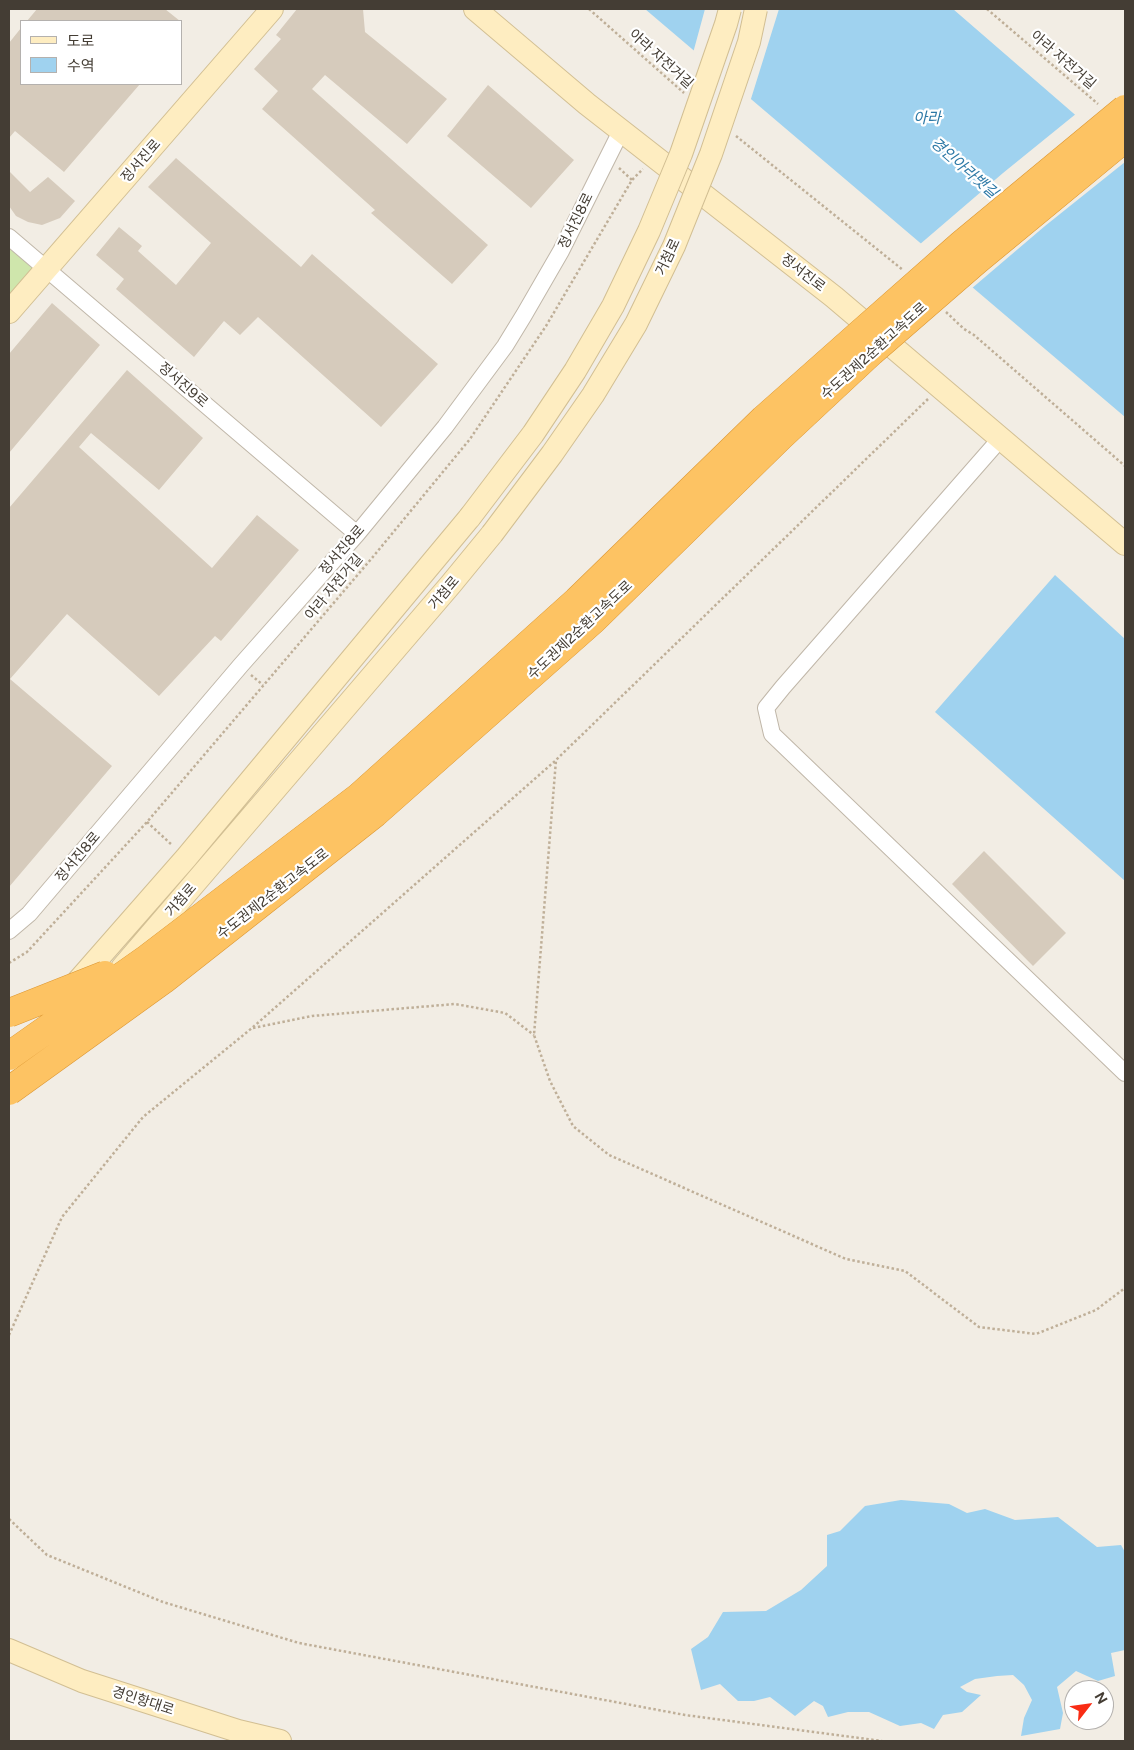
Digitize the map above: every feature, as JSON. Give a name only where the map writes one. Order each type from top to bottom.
[{"type":"highway","name":"수도권제2순환고속도로","points":[[9,1056],[148,958],[359,797],[577,601],[764,420],[1114,109]]},
{"type":"highway","name":"수도권제2순환고속도로","points":[[9,1091],[163,980],[375,813],[593,620],[780,436],[871,352],[977,260],[1125,138]]},
{"type":"highway","points":[[9,1014],[148,958]]},
{"type":"street","name":"정서진로","points":[[9,312],[272,9]]},
{"type":"street","name":"정서진로","points":[[475,9],[621,131],[834,297],[1125,544]]},
{"type":"street","name":"거첨로","points":[[9,1061],[186,858],[470,517],[533,434],[575,371],[612,306],[650,231],[682,154],[730,9]]},
{"type":"street","name":"거첨로","points":[[9,1100],[324,734],[492,534],[594,395],[636,324],[674,246],[711,154],[748,42],[756,9]]},
{"type":"street","name":"정서진8로","points":[[9,931],[29,914],[241,665],[357,534],[445,427],[504,346],[561,251],[621,131]]},
{"type":"street","name":"정서진9로","points":[[9,237],[357,534]]},
{"type":"street","points":[[1001,438],[782,687],[766,708],[772,734],[1125,1073]]},
{"type":"street","name":"경인항대로","points":[[9,1650],[82,1681],[238,1731],[280,1741]]},
{"type":"path","name":"아라 자전거길","points":[[589,9],[690,98]]},
{"type":"path","name":"아라 자전거길","points":[[988,9],[1114,109]]},
{"type":"path","name":"아라 자전거길","points":[[9,963],[27,952],[147,822],[372,558],[470,438],[546,326],[632,180],[647,165]]},
{"type":"path","points":[[9,1334],[62,1217],[143,1117],[252,1028],[556,760],[940,387]]},
{"type":"path","points":[[556,760],[534,1035],[550,1081],[573,1126],[609,1155],[846,1259],[906,1271],[979,1327],[1036,1334],[1096,1310],[1125,1288]]},
{"type":"path","points":[[147,822],[186,858]]},
{"type":"path","points":[[252,1028],[312,1016],[455,1004],[505,1013],[534,1035]]},
{"type":"path","points":[[9,1519],[47,1555],[163,1602],[299,1643],[685,1715],[882,1741]]},
{"type":"green space","points":[[9,248],[37,271],[9,302]]},
{"type":"water","name":"아라","points":[[645,9],[953,9],[1125,158],[1125,417]]},
{"type":"water","points":[[1055,575],[1125,639],[1125,881],[935,712]]},
{"type":"water","points":[[901,1500],[949,1504],[967,1513],[985,1509],[1015,1520],[1058,1517],[1097,1547],[1121,1545],[1125,1552],[1125,1650],[1111,1653],[1115,1676],[1096,1680],[1076,1671],[1057,1687],[1063,1713],[1060,1729],[1021,1736],[1024,1718],[1032,1700],[1024,1685],[1013,1675],[975,1679],[960,1687],[967,1692],[981,1695],[962,1712],[943,1715],[934,1729],[921,1723],[900,1726],[869,1712],[848,1712],[828,1717],[823,1706],[814,1701],[795,1716],[770,1697],[754,1701],[738,1701],[720,1684],[701,1690],[691,1649],[708,1637],[723,1612],[766,1611],[801,1590],[827,1566],[827,1535],[840,1531],[865,1506]]},
{"type":"pier","points":[[705,9],[779,9],[750,102],[693,53]]},
{"type":"pier","points":[[1077,113],[1125,155],[1125,162],[1045,226],[971,289],[919,245],[1003,173]]},
{"type":"building","points":[[37,9],[165,9],[179,20],[28,20]]},
{"type":"building","points":[[297,9],[363,9],[365,32],[447,99],[407,144],[325,75],[312,89],[488,245],[452,284],[371,213],[375,210],[262,109],[278,91],[254,69],[281,39],[276,35]]},
{"type":"building","points":[[20,29],[20,85],[139,85],[64,172],[15,131],[9,138],[9,43]]},
{"type":"building","points":[[488,85],[574,160],[531,208],[447,136]]},
{"type":"building","points":[[176,158],[301,267],[312,254],[438,364],[381,427],[258,317],[240,335],[224,321],[194,357],[116,289],[124,279],[96,255],[119,227],[142,246],[138,251],[176,285],[211,243],[148,187]]},
{"type":"building","points":[[9,171],[30,192],[48,177],[75,201],[60,218],[42,225],[28,222],[16,216],[9,206]]},
{"type":"building","points":[[52,303],[100,345],[9,453],[9,354]]},
{"type":"building","points":[[127,370],[203,438],[159,490],[91,433],[79,447],[212,568],[257,515],[299,550],[221,641],[215,636],[159,696],[67,614],[10,679],[112,766],[9,887],[9,508]]},
{"type":"building","points":[[984,851],[1066,933],[1033,966],[952,884]]},
{"type":"water label","name":"경인아라뱃길","points":[[964,168]]}]
